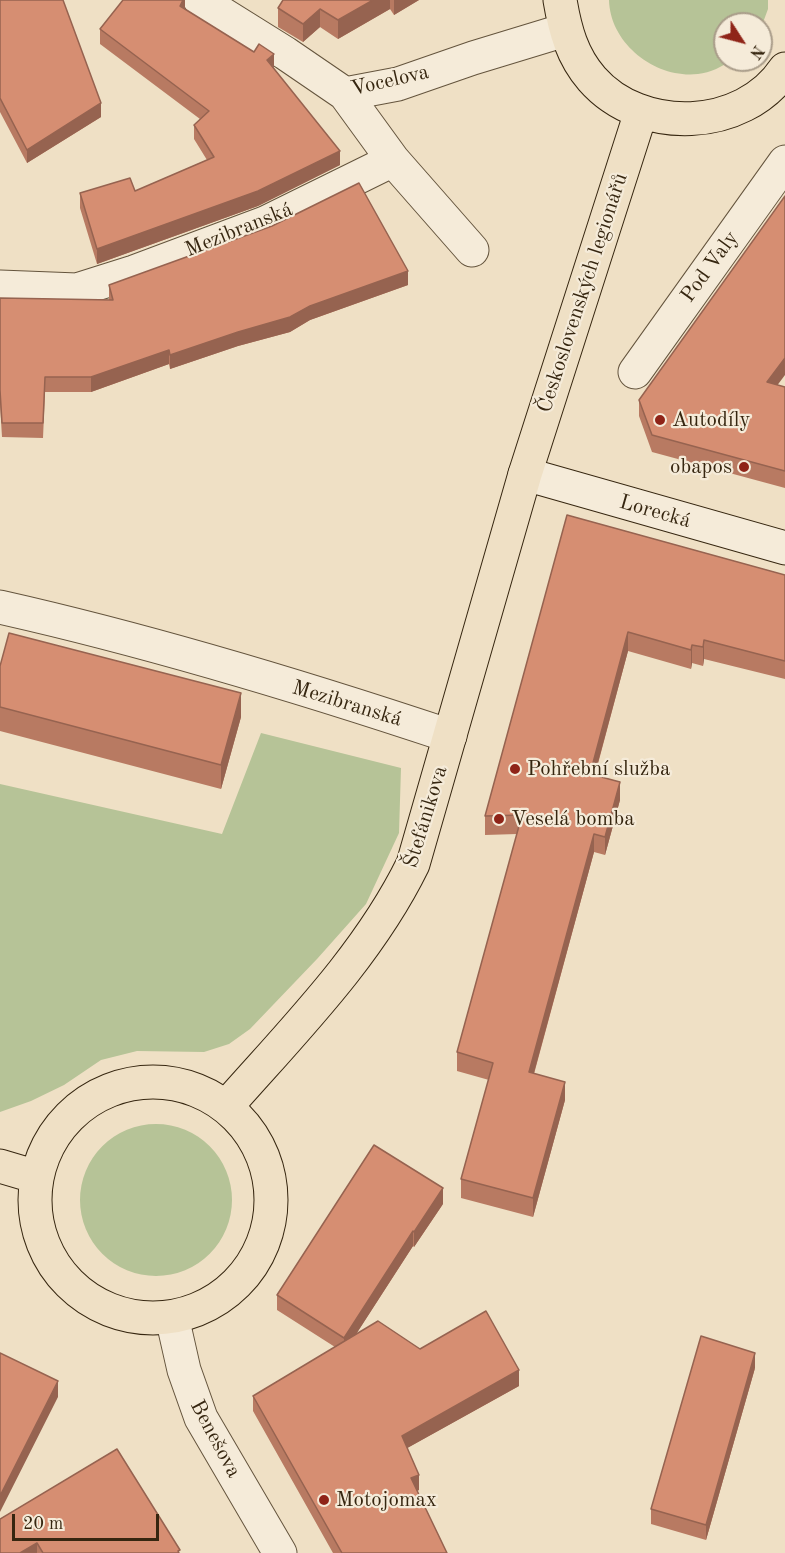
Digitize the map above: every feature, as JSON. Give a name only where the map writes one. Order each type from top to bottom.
[{"type":"main road","points":[[563,15],[576,57],[593,80],[615,99],[641,112],[678,120],[715,116],[750,102],[779,78],[785,69]]},
{"type":"main road","name":"Československých legionářů","points":[[525,474],[641,112]]},
{"type":"main road","name":"Štefánikova","points":[[226,1107],[358,953],[398,895],[413,864],[525,474]]},
{"type":"main road","points":[[146,1082],[177,1084],[206,1093],[226,1107],[253,1136],[267,1166],[272,1218],[254,1263],[232,1288],[204,1307],[172,1317],[140,1318],[108,1310],[80,1293],[57,1270],[42,1241],[34,1209],[37,1177],[43,1153],[64,1121],[88,1101],[115,1087],[146,1082]]},
{"type":"main road","points":[[0,1166],[37,1177]]},
{"type":"street","name":"Vocelova","points":[[200,0],[345,94],[398,84],[473,58],[563,15]]},
{"type":"street","points":[[345,94],[393,160],[472,250]]},
{"type":"street","name":"Mezibranská","points":[[0,287],[77,290],[265,223],[393,160]]},
{"type":"street","name":"Pod Valy","points":[[635,372],[785,162]]},
{"type":"street","name":"Lorecká","points":[[525,474],[785,548]]},
{"type":"street","name":"Mezibranská","points":[[0,607],[92,627],[339,700],[450,736]]},
{"type":"street","name":"Benešova","points":[[172,1317],[184,1370],[201,1418],[280,1553]]},
{"type":"green space","points":[[609,0],[768,0],[767,12],[713,12],[713,70],[698,74],[667,71],[638,55],[617,31],[611,16]]},
{"type":"green space","points":[[261,733],[401,768],[399,833],[366,904],[250,1029],[229,1044],[204,1052],[137,1051],[101,1060],[64,1085],[31,1101],[0,1112],[0,784],[222,834]]},
{"type":"green space","points":[[156,1124],[185,1129],[210,1146],[227,1171],[232,1200],[227,1229],[210,1254],[185,1271],[156,1276],[127,1271],[102,1254],[85,1229],[80,1200],[85,1171],[102,1146],[127,1129]]},
{"type":"building","points":[[0,0],[63,0],[101,103],[27,150],[0,98]]},
{"type":"building","points":[[123,0],[183,0],[180,6],[254,52],[259,44],[274,54],[267,60],[340,151],[258,191],[97,249],[80,193],[130,178],[135,191],[214,157],[194,125],[209,111],[100,29]]},
{"type":"building","points":[[283,0],[373,0],[338,20],[320,9],[303,24],[278,8]]},
{"type":"building","points":[[359,183],[408,271],[310,306],[290,317],[170,355],[169,350],[91,377],[45,377],[43,423],[2,423],[0,298],[113,300],[109,285],[272,226]]},
{"type":"building","points":[[785,196],[785,358],[767,382],[785,387],[785,471],[652,435],[639,400]]},
{"type":"building","points":[[567,515],[785,575],[785,661],[704,640],[703,647],[692,645],[691,650],[628,632],[590,774],[620,782],[605,837],[594,834],[529,1072],[565,1082],[533,1198],[461,1179],[493,1063],[457,1052],[522,815],[485,816]]},
{"type":"building","points":[[9,633],[241,693],[221,765],[0,707],[0,666]]},
{"type":"building","points":[[374,1145],[443,1188],[344,1338],[277,1295]]},
{"type":"building","points":[[486,1311],[519,1370],[402,1436],[419,1475],[411,1478],[447,1553],[342,1553],[253,1396],[378,1321],[420,1349]]},
{"type":"building","points":[[701,1336],[755,1353],[706,1525],[651,1509]]},
{"type":"building","points":[[0,1353],[58,1381],[0,1496]]},
{"type":"building","points":[[117,1449],[180,1550],[179,1553],[43,1553],[37,1543],[20,1553],[0,1553],[0,1519]]},
{"type":"place","name":"Autodíly","points":[[660,420]]},
{"type":"place","name":"obapos","points":[[744,467]]},
{"type":"place","name":"Pohřební služba","points":[[515,769]]},
{"type":"place","name":"Veselá bomba","points":[[499,819]]},
{"type":"place","name":"Motojomax","points":[[324,1500]]}]
